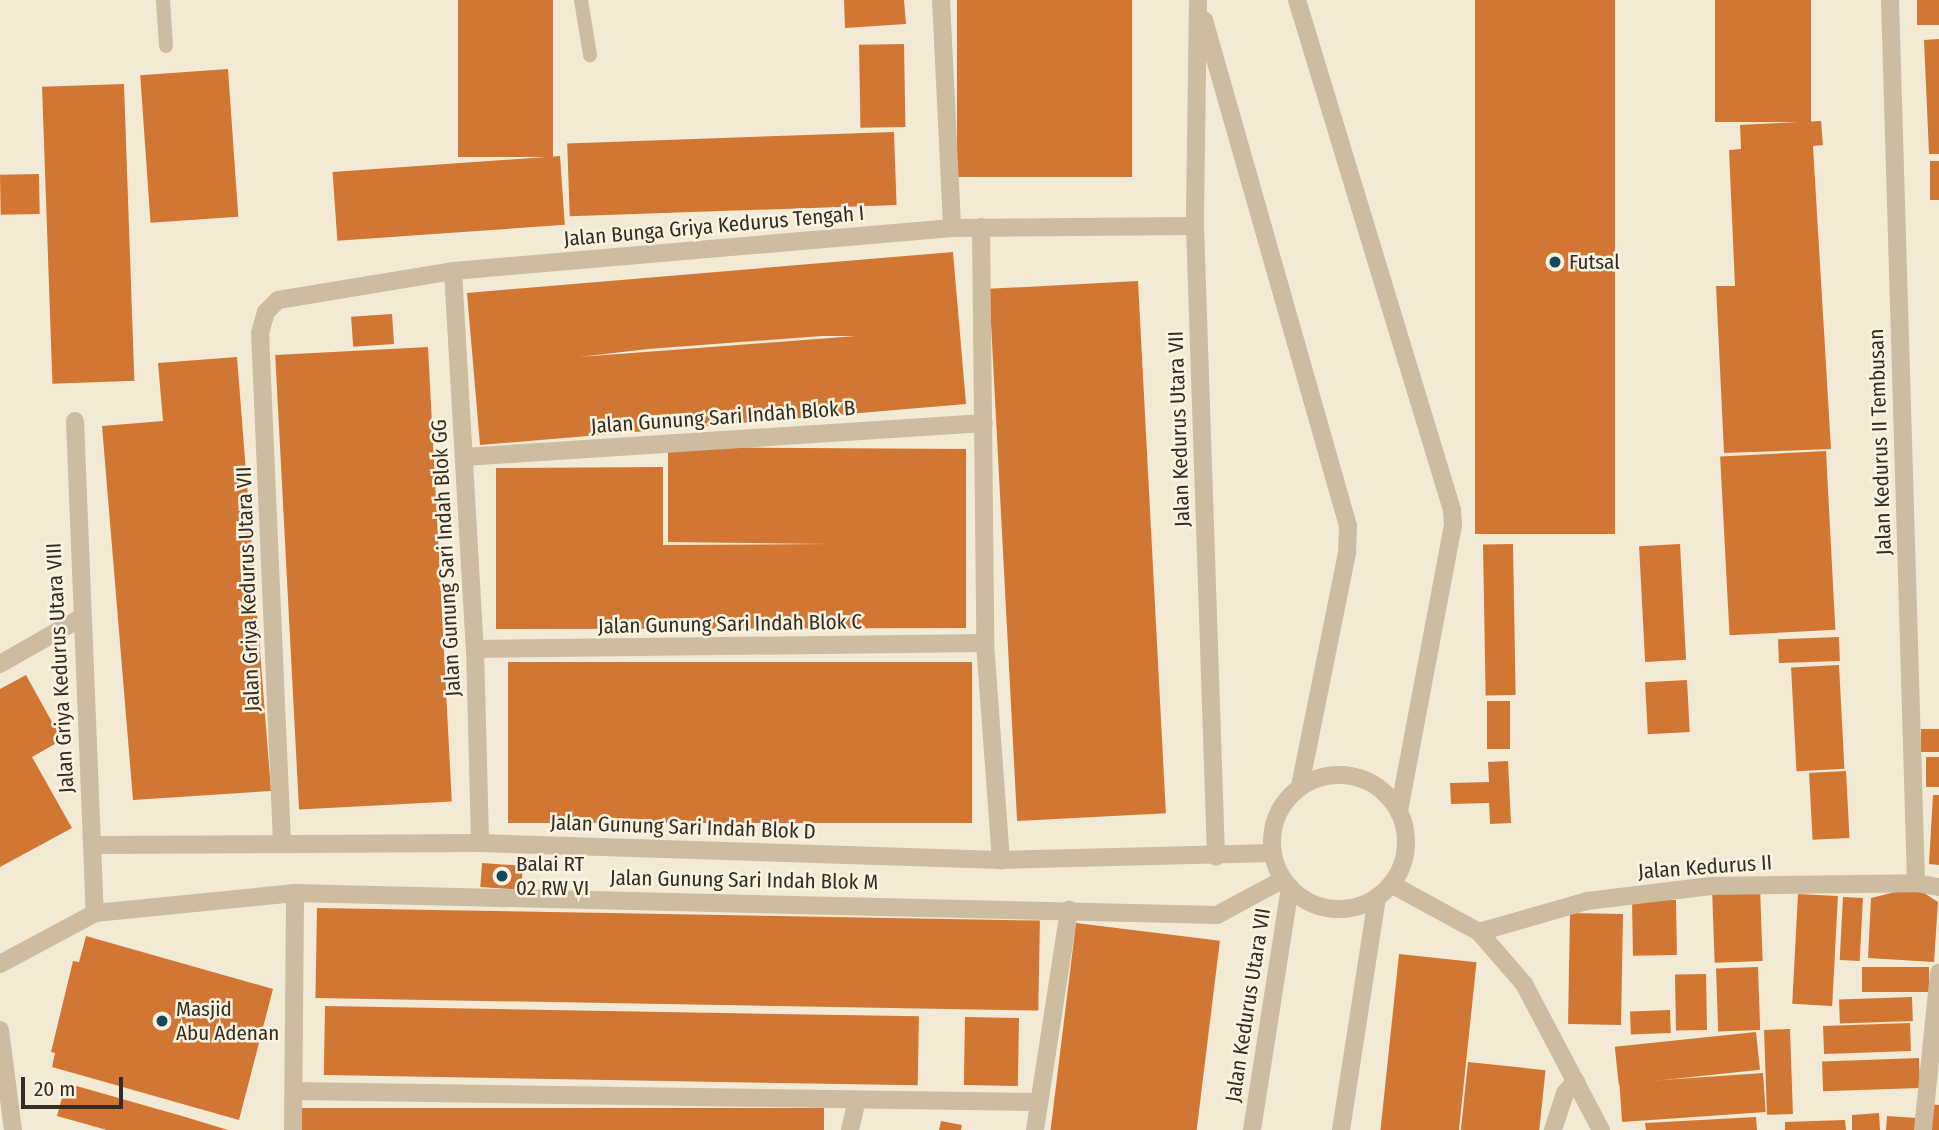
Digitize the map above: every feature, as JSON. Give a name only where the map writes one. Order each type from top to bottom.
[{"type":"street","points":[[941,0],[952,228]]},
{"type":"street","name":"Jalan Kedurus Utara VII","points":[[1199,0],[1195,226],[1216,857]]},
{"type":"street","name":"Jalan Kedurus Utara VII","points":[[1199,0],[1348,526],[1347,553],[1300,787]]},
{"type":"street","points":[[1297,0],[1452,510],[1453,525],[1399,812],[1406,849],[1391,884],[1377,897],[1341,908],[1313,903],[1286,884],[1273,853],[1277,816],[1300,787],[1318,778],[1356,777],[1374,784],[1399,812]]},
{"type":"street","name":"Jalan Kedurus II Tembusan","points":[[1890,0],[1916,883]]},
{"type":"street","name":"Jalan Bunga Griya Kedurus Tengah I","points":[[260,333],[266,312],[284,297],[453,271],[952,228],[1195,226]]},
{"type":"street","points":[[981,227],[985,643],[1002,860]]},
{"type":"street","name":"Jalan Gunung Sari Indah Blok GG","points":[[453,271],[475,649],[480,843]]},
{"type":"street","name":"Jalan Griya Kedurus Utara VII","points":[[260,333],[282,842]]},
{"type":"street","name":"Jalan Griya Kedurus Utara VIII","points":[[75,421],[79,619],[95,913]]},
{"type":"street","name":"Jalan Gunung Sari Indah Blok B","points":[[464,457],[984,423]]},
{"type":"street","points":[[0,664],[79,619]]},
{"type":"street","name":"Jalan Gunung Sari Indah Blok C","points":[[475,649],[985,643]]},
{"type":"street","name":"Jalan Gunung Sari Indah Blok D","points":[[92,845],[480,843],[1002,860],[1216,857],[1273,853]]},
{"type":"street","name":"Jalan Kedurus II","points":[[1479,932],[1587,901],[1711,886],[1916,883],[1939,887]]},
{"type":"street","name":"Jalan Kedurus Utara VII","points":[[1252,1130],[1286,884]]},
{"type":"street","name":"Jalan Gunung Sari Indah Blok M","points":[[0,964],[95,913],[295,893],[1217,915],[1286,884]]},
{"type":"street","points":[[1391,884],[1479,932],[1524,984],[1601,1130]]},
{"type":"street","points":[[293,1130],[295,893]]},
{"type":"street","points":[[1341,1130],[1377,897]]},
{"type":"street","points":[[1035,1130],[1069,910]]},
{"type":"street","points":[[1923,1130],[1939,973]]},
{"type":"street","points":[[0,1030],[13,1130]]},
{"type":"street","points":[[1553,1130],[1565,1093],[1576,1081]]},
{"type":"street","points":[[294,1091],[856,1102],[1039,1102]]},
{"type":"street","points":[[850,1130],[856,1102]]},
{"type":"lane","points":[[163,0],[166,46]]},
{"type":"lane","points":[[581,0],[590,55]]},
{"type":"building","points":[[458,0],[553,0],[553,157],[458,157]]},
{"type":"building","points":[[844,0],[904,0],[906,24],[845,28]]},
{"type":"building","points":[[957,0],[1132,0],[1132,177],[957,177]]},
{"type":"building","name":"Futsal","points":[[1475,0],[1615,0],[1615,534],[1475,534]]},
{"type":"building","points":[[1715,0],[1811,0],[1811,122],[1715,122]]},
{"type":"building","points":[[1917,0],[1939,0],[1939,25],[1917,25]]},
{"type":"building","points":[[1939,39],[1939,154],[1929,154],[1924,40]]},
{"type":"building","points":[[904,44],[905,127],[860,128],[859,45]]},
{"type":"building","points":[[228,69],[238,217],[151,223],[140,75]]},
{"type":"building","points":[[124,84],[134,381],[52,384],[42,87]]},
{"type":"building","points":[[1821,121],[1823,145],[1813,146],[1831,449],[1724,453],[1716,286],[1735,286],[1729,150],[1741,149],[1740,125]]},
{"type":"building","points":[[894,132],[897,205],[570,216],[567,143]]},
{"type":"building","points":[[560,156],[565,225],[337,241],[333,172]]},
{"type":"building","points":[[1930,161],[1939,161],[1939,200],[1930,200]]},
{"type":"building","points":[[39,174],[40,214],[1,215],[0,175]]},
{"type":"building","points":[[953,252],[966,404],[480,445],[467,293]],"holes":[[[822,336],[856,336],[579,357],[648,349]]]},
{"type":"building","points":[[1138,281],[1166,813],[1017,821],[989,289]]},
{"type":"building","points":[[392,314],[394,344],[353,347],[351,317]]},
{"type":"building","points":[[428,347],[452,801],[299,809],[275,355]]},
{"type":"building","points":[[237,357],[271,791],[133,800],[102,426],[163,421],[158,363]]},
{"type":"building","points":[[668,447],[966,449],[966,628],[496,629],[496,468],[663,467],[663,545],[829,544],[668,542]]},
{"type":"building","points":[[1826,451],[1835,630],[1730,635],[1720,457]]},
{"type":"building","points":[[1513,544],[1516,695],[1486,696],[1483,545]]},
{"type":"building","points":[[1680,544],[1686,660],[1645,662],[1639,546]]},
{"type":"building","points":[[1839,637],[1840,661],[1779,663],[1778,639]]},
{"type":"building","points":[[508,662],[972,662],[972,823],[508,823]]},
{"type":"building","points":[[1839,665],[1844,769],[1797,771],[1791,668]]},
{"type":"building","points":[[26,675],[62,740],[32,757],[72,828],[0,867],[0,689]]},
{"type":"building","points":[[1687,680],[1690,732],[1648,734],[1645,682]]},
{"type":"building","points":[[1487,701],[1510,701],[1510,749],[1487,749]]},
{"type":"building","points":[[1921,729],[1939,729],[1939,752],[1921,752]]},
{"type":"building","points":[[1926,757],[1939,757],[1939,787],[1926,787]]},
{"type":"building","points":[[1508,761],[1511,823],[1490,824],[1489,803],[1451,804],[1450,783],[1489,782],[1488,762]]},
{"type":"building","points":[[1846,771],[1850,838],[1813,840],[1809,773]]},
{"type":"building","points":[[1933,795],[1939,795],[1939,865],[1929,864]]},
{"type":"building","name":"Balai RT 02 RW VI","points":[[482,863],[523,866],[521,890],[480,887]]},
{"type":"building","points":[[1760,886],[1763,961],[1715,963],[1712,888]]},
{"type":"building","points":[[1915,887],[1938,902],[1934,962],[1868,958],[1871,898]]},
{"type":"building","points":[[1798,894],[1838,896],[1832,1006],[1792,1004]]},
{"type":"building","points":[[1843,897],[1863,898],[1860,961],[1840,960]]},
{"type":"building","points":[[1676,900],[1677,955],[1633,956],[1632,901]]},
{"type":"building","points":[[317,908],[1040,921],[1038,1011],[315,998]]},
{"type":"building","points":[[1570,913],[1623,914],[1621,1025],[1568,1024]]},
{"type":"building","points":[[1076,923],[1220,941],[1197,1130],[1051,1130]]},
{"type":"building","name":"Masjid Abu Adenan","points":[[86,936],[273,989],[239,1120],[52,1067],[55,1053],[51,1052],[73,961],[79,962]]},
{"type":"building","points":[[1399,954],[1477,962],[1459,1130],[1381,1130]]},
{"type":"building","points":[[1758,967],[1760,1030],[1718,1031],[1716,968]]},
{"type":"building","points":[[1862,967],[1929,967],[1929,992],[1862,992]]},
{"type":"building","points":[[1706,974],[1707,1030],[1676,1031],[1675,975]]},
{"type":"building","points":[[1912,997],[1913,1021],[1840,1024],[1839,1000]]},
{"type":"building","points":[[325,1006],[919,1016],[918,1085],[324,1075]]},
{"type":"building","points":[[1670,1010],[1671,1033],[1631,1034],[1630,1011]]},
{"type":"building","points":[[965,1017],[1019,1018],[1018,1086],[964,1085]]},
{"type":"building","points":[[1910,1023],[1911,1051],[1824,1054],[1823,1026]]},
{"type":"building","points":[[1790,1029],[1793,1114],[1767,1115],[1764,1030]]},
{"type":"building","points":[[1756,1032],[1760,1070],[1619,1085],[1615,1047]]},
{"type":"building","points":[[1919,1058],[1920,1088],[1823,1091],[1822,1061]]},
{"type":"building","points":[[1468,1062],[1546,1070],[1539,1130],[1461,1130]]},
{"type":"building","points":[[1763,1073],[1766,1112],[1622,1122],[1619,1083]]},
{"type":"building","points":[[66,1083],[228,1130],[107,1130],[57,1116]]},
{"type":"building","points":[[1929,1104],[1939,1105],[1939,1130],[1926,1130]]},
{"type":"building","points":[[301,1108],[824,1108],[824,1130],[301,1130]]},
{"type":"building","points":[[1879,1113],[1880,1130],[1852,1130],[1852,1115]]},
{"type":"building","points":[[1887,1116],[1917,1118],[1917,1130],[1886,1130]]},
{"type":"building","points":[[1756,1117],[1757,1130],[1646,1130],[1645,1123]]},
{"type":"building","points":[[1845,1120],[1846,1130],[1785,1130],[1785,1122]]},
{"type":"building","points":[[941,1121],[962,1125],[961,1130],[939,1130]]},
{"type":"place","name":"Futsal","points":[[1555,262]]},
{"type":"place","name":"Balai RT 02 RW VI","points":[[502,876]]},
{"type":"place","name":"Masjid Abu Adenan","points":[[162,1021]]}]
